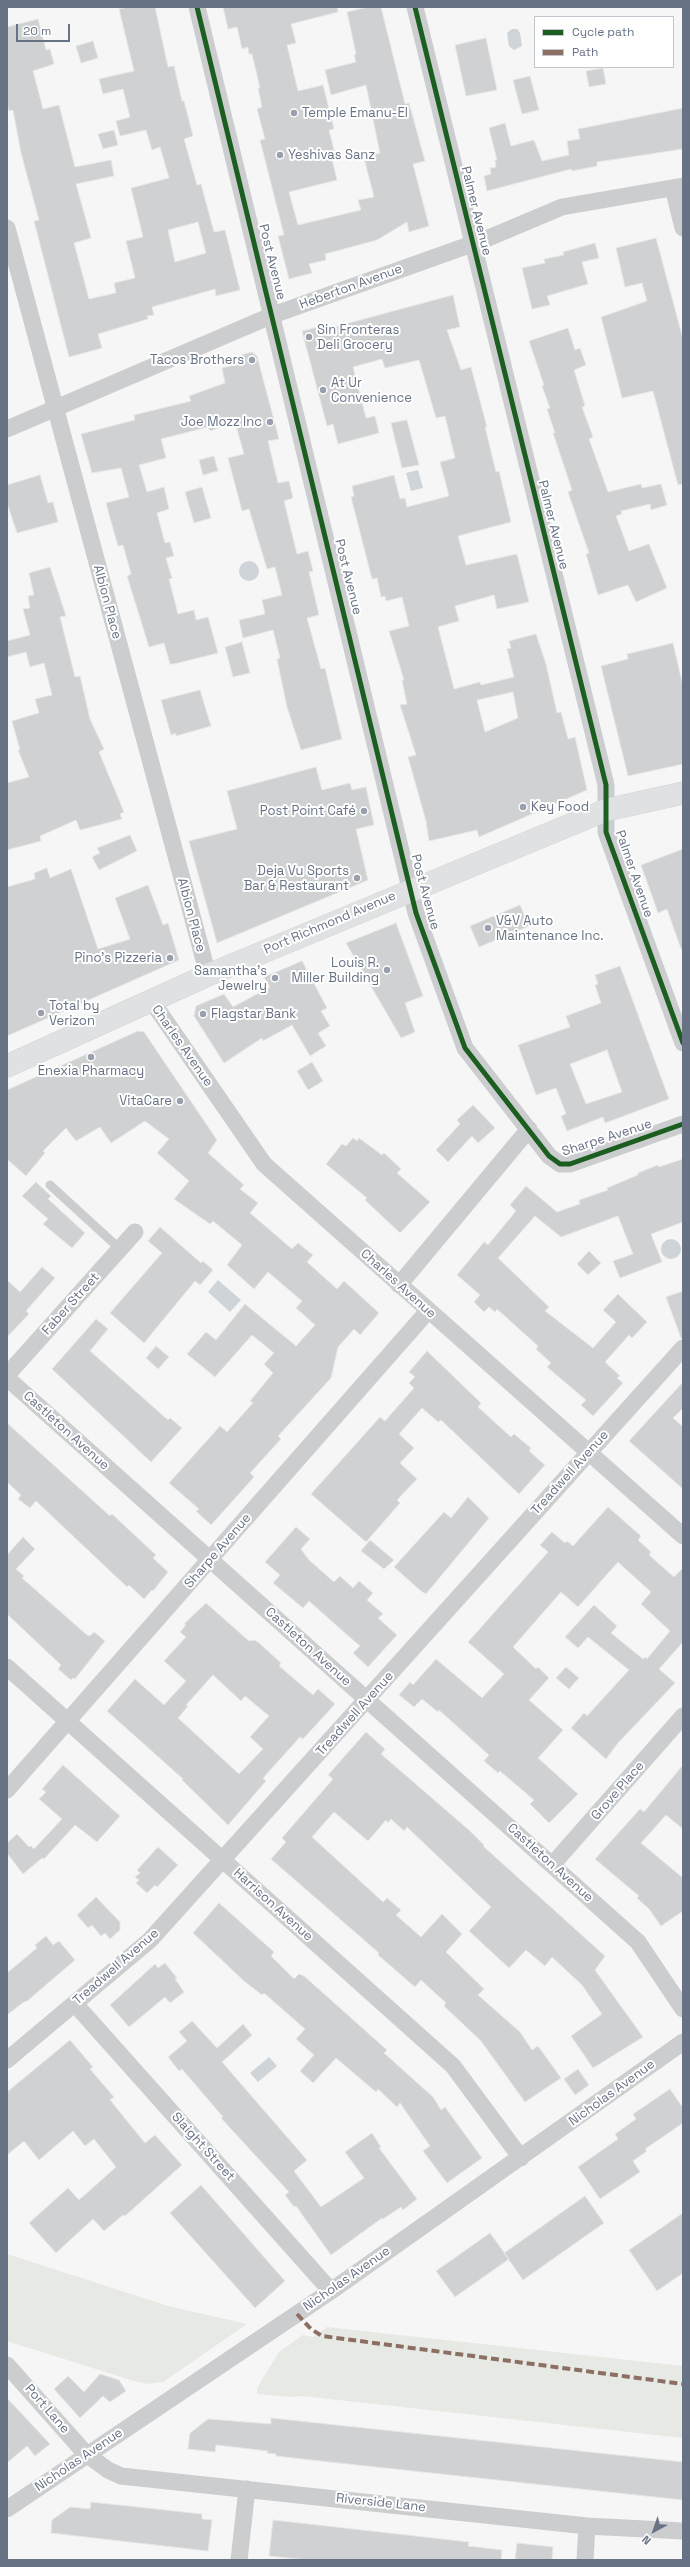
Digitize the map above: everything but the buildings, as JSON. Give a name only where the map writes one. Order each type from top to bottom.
[{"type":"street","name":"Post Avenue","points":[[197,7],[273,315],[416,913],[465,1048],[529,1129]]},
{"type":"street","name":"Palmer Avenue","points":[[414,7],[604,778],[606,832],[683,1043]]},
{"type":"street","name":"Heberton Avenue","points":[[7,429],[273,315],[473,243],[562,207],[678,187]]},
{"type":"street","points":[[678,187],[683,228]]},
{"type":"street","name":"Albion Place","points":[[7,228],[54,408],[208,975]]},
{"type":"street","name":"Port Richmond Avenue","points":[[7,1066],[208,975],[606,810],[683,793]]},
{"type":"street","name":"Charles Avenue","points":[[151,1000],[264,1164],[683,1536]]},
{"type":"street","name":"Sharpe Avenue","points":[[529,1129],[549,1156],[560,1164],[570,1164],[683,1124]]},
{"type":"street","points":[[399,1285],[529,1129]]},
{"type":"street","name":"Faber Street","points":[[7,1375],[135,1232]]},
{"type":"street","name":"Sharpe Avenue","points":[[7,1790],[211,1560],[428,1311]]},
{"type":"street","name":"Treadwell Avenue","points":[[7,2060],[150,1940],[224,1861],[683,1348]]},
{"type":"street","name":"Castleton Avenue","points":[[7,1378],[638,1942],[683,2009]]},
{"type":"street","name":"Harrison Avenue","points":[[7,1667],[453,2066],[521,2158]]},
{"type":"street","name":"Grove Place","points":[[552,1865],[683,1716]]},
{"type":"street","name":"Slaight Street","points":[[75,2004],[331,2291]]},
{"type":"street","name":"Nicholas Avenue","points":[[7,2509],[86,2454],[331,2291],[683,2042]]},
{"type":"street","name":"Port Lane","points":[[7,2365],[86,2454]]},
{"type":"street","name":"Riverside Lane","points":[[86,2454],[108,2470],[121,2476],[587,2526],[683,2531]]},
{"type":"street","points":[[239,2560],[247,2489]]},
{"type":"street","points":[[585,2560],[587,2526]]},
{"type":"lane","points":[[50,1185],[120,1249]]},
{"type":"shaded area","points":[[512,29],[517,29],[520,33],[522,46],[514,50],[509,46],[507,33]]},
{"type":"shaded area","points":[[418,470],[423,488],[411,491],[406,473]]},
{"type":"shaded area","points":[[249,561],[256,564],[259,571],[256,578],[249,581],[242,578],[239,571],[242,564]]},
{"type":"shaded area","points":[[671,1239],[678,1242],[681,1249],[678,1256],[671,1259],[664,1256],[661,1249],[664,1242]]},
{"type":"shaded area","points":[[218,1280],[241,1300],[230,1312],[208,1292]]},
{"type":"shaded area","points":[[269,2057],[277,2066],[258,2082],[250,2073]]},
{"type":"shaded area","points":[[7,2254],[168,2306],[247,2324],[163,2382],[147,2384],[134,2381],[7,2341]]},
{"type":"shaded area","points":[[327,2327],[683,2366],[683,2438],[302,2396],[293,2397],[257,2394],[257,2388],[279,2352],[303,2335],[313,2337]]},
{"type":"marked path","points":[[297,2314],[311,2329],[322,2336],[683,2384]]},
{"type":"cycle path","points":[[197,7],[416,913],[465,1048],[549,1156],[560,1164],[570,1164],[683,1124]]},
{"type":"cycle path","points":[[415,7],[606,785],[606,832],[683,1043]]},
{"type":"place","name":"Temple Emanu-El","points":[[294,113]]},
{"type":"place","name":"Yeshivas Sanz","points":[[280,155]]},
{"type":"place","name":"Sin Fronteras Deli Grocery","points":[[309,337]]},
{"type":"place","name":"Tacos Brothers","points":[[252,360]]},
{"type":"place","name":"At Ur Convenience","points":[[323,390]]},
{"type":"place","name":"Joe Mozz Inc","points":[[270,422]]},
{"type":"place","name":"Key Food","points":[[523,807]]},
{"type":"place","name":"Post Point Café","points":[[364,811]]},
{"type":"place","name":"Deja Vu Sports Bar & Restaurant","points":[[357,878]]},
{"type":"place","name":"V&V Auto Maintenance Inc.","points":[[488,928]]},
{"type":"place","name":"Pino's Pizzeria","points":[[170,958]]},
{"type":"place","name":"Louis R. Miller Building","points":[[387,970]]},
{"type":"place","name":"Samantha's Jewelry","points":[[275,978]]},
{"type":"place","name":"Total by Verizon","points":[[41,1013]]},
{"type":"place","name":"Flagstar Bank","points":[[203,1014]]},
{"type":"place","name":"Enexia Pharmacy","points":[[91,1057]]},
{"type":"place","name":"VitaCare","points":[[180,1101]]}]
